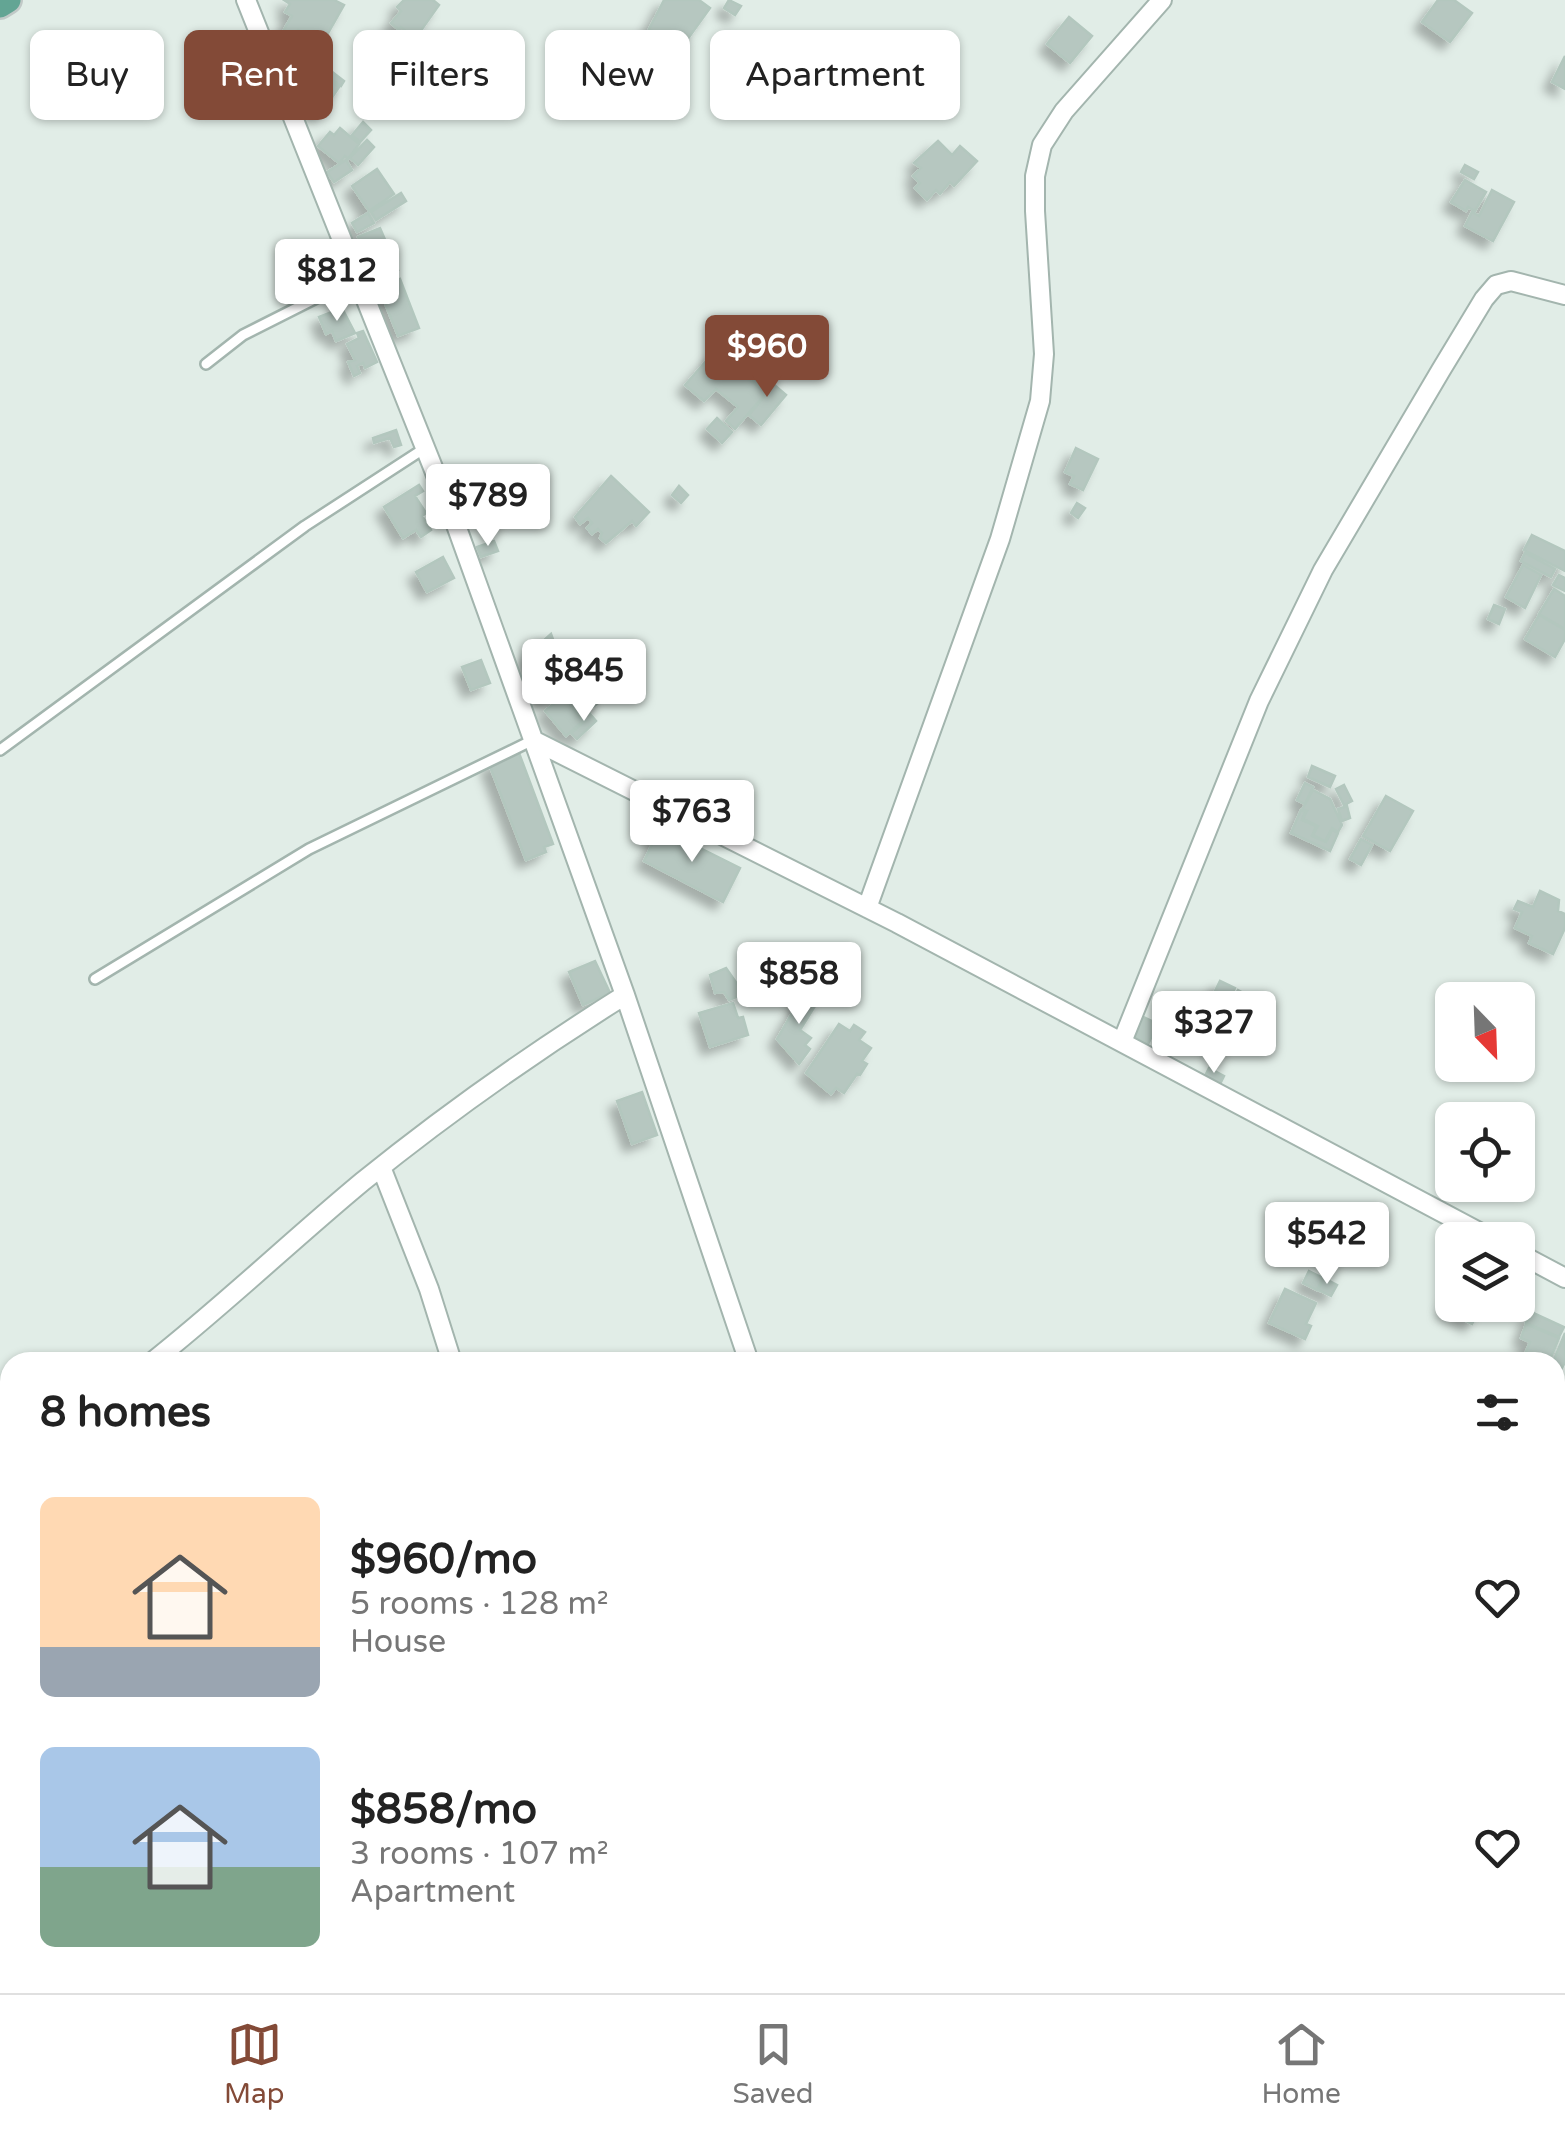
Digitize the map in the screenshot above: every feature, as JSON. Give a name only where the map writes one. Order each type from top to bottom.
[{"type":"main road","points":[[0,5],[8,0]]},
{"type":"street","points":[[246,0],[359,277],[533,740],[625,995],[746,1352]]},
{"type":"street","points":[[867,908],[1000,539],[1040,401],[1044,354],[1035,211],[1042,145],[1064,111],[1162,0]]},
{"type":"street","points":[[1122,1042],[1258,701],[1324,570],[1441,370],[1484,298],[1496,285],[1511,281],[1565,295]]},
{"type":"street","points":[[533,740],[867,908],[1460,1222]]},
{"type":"street","points":[[164,1352],[381,1168],[513,1068],[625,995]]},
{"type":"street","points":[[381,1168],[429,1288],[449,1352]]},
{"type":"street","points":[[1535,1262],[1565,1278]]},
{"type":"lane","points":[[206,364],[243,335],[359,277]]},
{"type":"lane","points":[[0,750],[305,526],[425,448]]},
{"type":"lane","points":[[95,978],[309,849],[533,740]]},
{"type":"building","points":[[284,0],[334,0],[344,5],[330,30],[284,30],[292,16],[285,12],[290,4]]},
{"type":"building","points":[[404,0],[433,0],[439,5],[421,30],[401,27],[399,30],[391,23],[401,11],[397,7]]},
{"type":"building","points":[[664,0],[699,0],[710,8],[690,36],[690,30],[649,29]]},
{"type":"building","points":[[729,0],[741,6],[735,15],[724,8]]},
{"type":"building","points":[[1438,0],[1454,0],[1472,13],[1450,42],[1422,22]]},
{"type":"building","points":[[1069,17],[1092,36],[1070,63],[1047,44]]},
{"type":"building","points":[[1565,56],[1565,89],[1552,82]]},
{"type":"building","points":[[333,73],[344,81],[341,86],[333,80]]},
{"type":"building","points":[[363,122],[371,130],[360,142],[352,135]]},
{"type":"building","points":[[340,128],[359,144],[348,159],[345,156],[339,163],[318,146],[330,132],[334,135]]},
{"type":"building","points":[[367,140],[374,147],[358,165],[350,158]]},
{"type":"building","points":[[938,141],[952,155],[960,146],[977,161],[954,186],[950,182],[940,194],[936,190],[927,200],[915,188],[920,183],[913,176],[921,168],[914,163]]},
{"type":"building","points":[[346,160],[352,170],[334,182],[327,172]]},
{"type":"building","points":[[1465,165],[1478,172],[1474,179],[1461,172]]},
{"type":"building","points":[[377,169],[394,194],[369,211],[352,186]]},
{"type":"building","points":[[1465,180],[1486,192],[1475,211],[1468,207],[1466,211],[1451,202]]},
{"type":"building","points":[[1492,190],[1514,202],[1493,241],[1465,226],[1472,212],[1479,216]]},
{"type":"building","points":[[401,193],[406,201],[376,220],[371,212]]},
{"type":"building","points":[[368,213],[374,223],[357,232],[352,223]]},
{"type":"building","points":[[380,228],[398,270],[376,280],[358,237]]},
{"type":"building","points":[[400,279],[419,328],[398,336],[379,288]]},
{"type":"building","points":[[342,308],[355,333],[336,341],[332,331],[326,334],[319,317]]},
{"type":"building","points":[[363,331],[377,362],[365,368],[363,363],[357,366],[360,373],[354,376],[348,362],[355,360],[347,344]]},
{"type":"building","points":[[714,352],[766,393],[735,429],[726,421],[738,407],[716,389],[704,401],[685,385]]},
{"type":"building","points":[[759,372],[786,395],[761,425],[749,415],[768,392],[753,380]]},
{"type":"building","points":[[717,418],[732,432],[722,443],[707,429]]},
{"type":"building","points":[[396,430],[401,445],[394,447],[390,438],[374,443],[373,438]]},
{"type":"building","points":[[1076,448],[1098,459],[1083,490],[1070,484],[1074,476],[1065,472]]},
{"type":"building","points":[[611,476],[649,512],[636,526],[632,521],[606,543],[598,529],[592,534],[587,528],[592,523],[588,518],[580,524],[575,517]]},
{"type":"building","points":[[419,485],[423,491],[415,496],[431,530],[421,537],[416,530],[403,538],[384,507]]},
{"type":"building","points":[[679,486],[688,495],[681,503],[672,495]]},
{"type":"building","points":[[1077,503],[1085,508],[1078,518],[1071,513]]},
{"type":"building","points":[[1532,535],[1565,551],[1565,571],[1524,550]]},
{"type":"building","points":[[494,541],[498,551],[481,557],[477,547]]},
{"type":"building","points":[[1525,553],[1555,569],[1551,577],[1521,561]]},
{"type":"building","points":[[443,557],[454,578],[427,592],[416,572]]},
{"type":"building","points":[[1523,565],[1541,575],[1525,608],[1506,597]]},
{"type":"building","points":[[1559,575],[1565,578],[1565,591],[1553,585]]},
{"type":"building","points":[[1554,589],[1565,596],[1565,629],[1539,614]]},
{"type":"building","points":[[1494,605],[1505,609],[1499,624],[1488,619]]},
{"type":"building","points":[[1539,615],[1565,630],[1565,639],[1555,657],[1525,639]]},
{"type":"building","points":[[551,634],[569,683],[544,702],[526,656]]},
{"type":"building","points":[[481,660],[490,683],[471,690],[462,667]]},
{"type":"building","points":[[580,681],[594,698],[578,711],[564,694]]},
{"type":"building","points":[[595,691],[602,700],[593,707],[589,702],[595,698]]},
{"type":"building","points":[[563,696],[583,721],[566,736],[545,711]]},
{"type":"building","points":[[585,708],[596,721],[577,739],[571,733],[585,721],[579,714]]},
{"type":"building","points":[[519,753],[553,844],[544,847],[546,852],[526,860],[489,764]]},
{"type":"building","points":[[1312,766],[1335,776],[1330,787],[1308,777]]},
{"type":"building","points":[[1305,783],[1313,787],[1305,804],[1297,800]]},
{"type":"building","points":[[1344,785],[1352,801],[1344,805],[1336,789]]},
{"type":"building","points":[[1313,790],[1330,799],[1342,825],[1338,832],[1332,828],[1325,841],[1313,835],[1318,826],[1303,819],[1307,811],[1302,810]]},
{"type":"building","points":[[1386,796],[1413,811],[1390,851],[1363,836]]},
{"type":"building","points":[[1347,806],[1350,818],[1342,821],[1338,809]]},
{"type":"building","points":[[1301,810],[1305,812],[1302,820],[1316,826],[1312,836],[1326,842],[1332,830],[1338,833],[1330,851],[1291,833]]},
{"type":"building","points":[[660,828],[740,868],[723,902],[644,861]]},
{"type":"building","points":[[1361,839],[1372,845],[1361,865],[1350,859]]},
{"type":"building","points":[[1540,891],[1559,900],[1558,911],[1565,914],[1565,928],[1553,954],[1529,943],[1532,936],[1515,928],[1522,912],[1514,909],[1518,901],[1533,907]]},
{"type":"building","points":[[595,961],[610,993],[583,1005],[569,972]]},
{"type":"building","points":[[726,968],[744,994],[729,1000],[724,992],[715,993],[710,975]]},
{"type":"building","points":[[1220,981],[1235,988],[1230,998],[1215,991]]},
{"type":"building","points":[[807,987],[820,998],[800,1030],[811,1038],[805,1045],[810,1049],[799,1064],[777,1039]]},
{"type":"building","points":[[1238,990],[1248,996],[1241,1007],[1232,1001]]},
{"type":"building","points":[[1218,994],[1238,1009],[1222,1035],[1214,1031],[1209,1041],[1199,1036],[1202,1030],[1193,1025],[1202,1006],[1210,1010]]},
{"type":"building","points":[[1249,996],[1256,1000],[1247,1017],[1240,1014]]},
{"type":"building","points":[[733,1003],[738,1018],[743,1017],[748,1035],[710,1047],[699,1013]]},
{"type":"building","points":[[1139,1015],[1158,1024],[1148,1044],[1130,1035]]},
{"type":"building","points":[[839,1024],[850,1031],[854,1025],[865,1032],[859,1040],[871,1048],[862,1061],[867,1064],[860,1075],[844,1093],[836,1088],[831,1094],[806,1073]]},
{"type":"building","points":[[1209,1068],[1224,1076],[1220,1084],[1205,1076]]},
{"type":"building","points":[[642,1092],[657,1135],[632,1144],[617,1101]]},
{"type":"building","points":[[1309,1271],[1323,1278],[1317,1290],[1303,1283]]},
{"type":"building","points":[[1324,1278],[1337,1285],[1331,1296],[1318,1290]]},
{"type":"building","points":[[1285,1289],[1316,1303],[1306,1324],[1311,1326],[1305,1339],[1269,1323]]},
{"type":"building","points":[[1535,1314],[1564,1327],[1559,1337],[1526,1323],[1535,1322]]},
{"type":"building","points":[[1526,1324],[1559,1338],[1553,1352],[1526,1352],[1530,1342],[1521,1338]]},
{"type":"building","points":[[1565,1333],[1565,1352],[1557,1352]]}]
